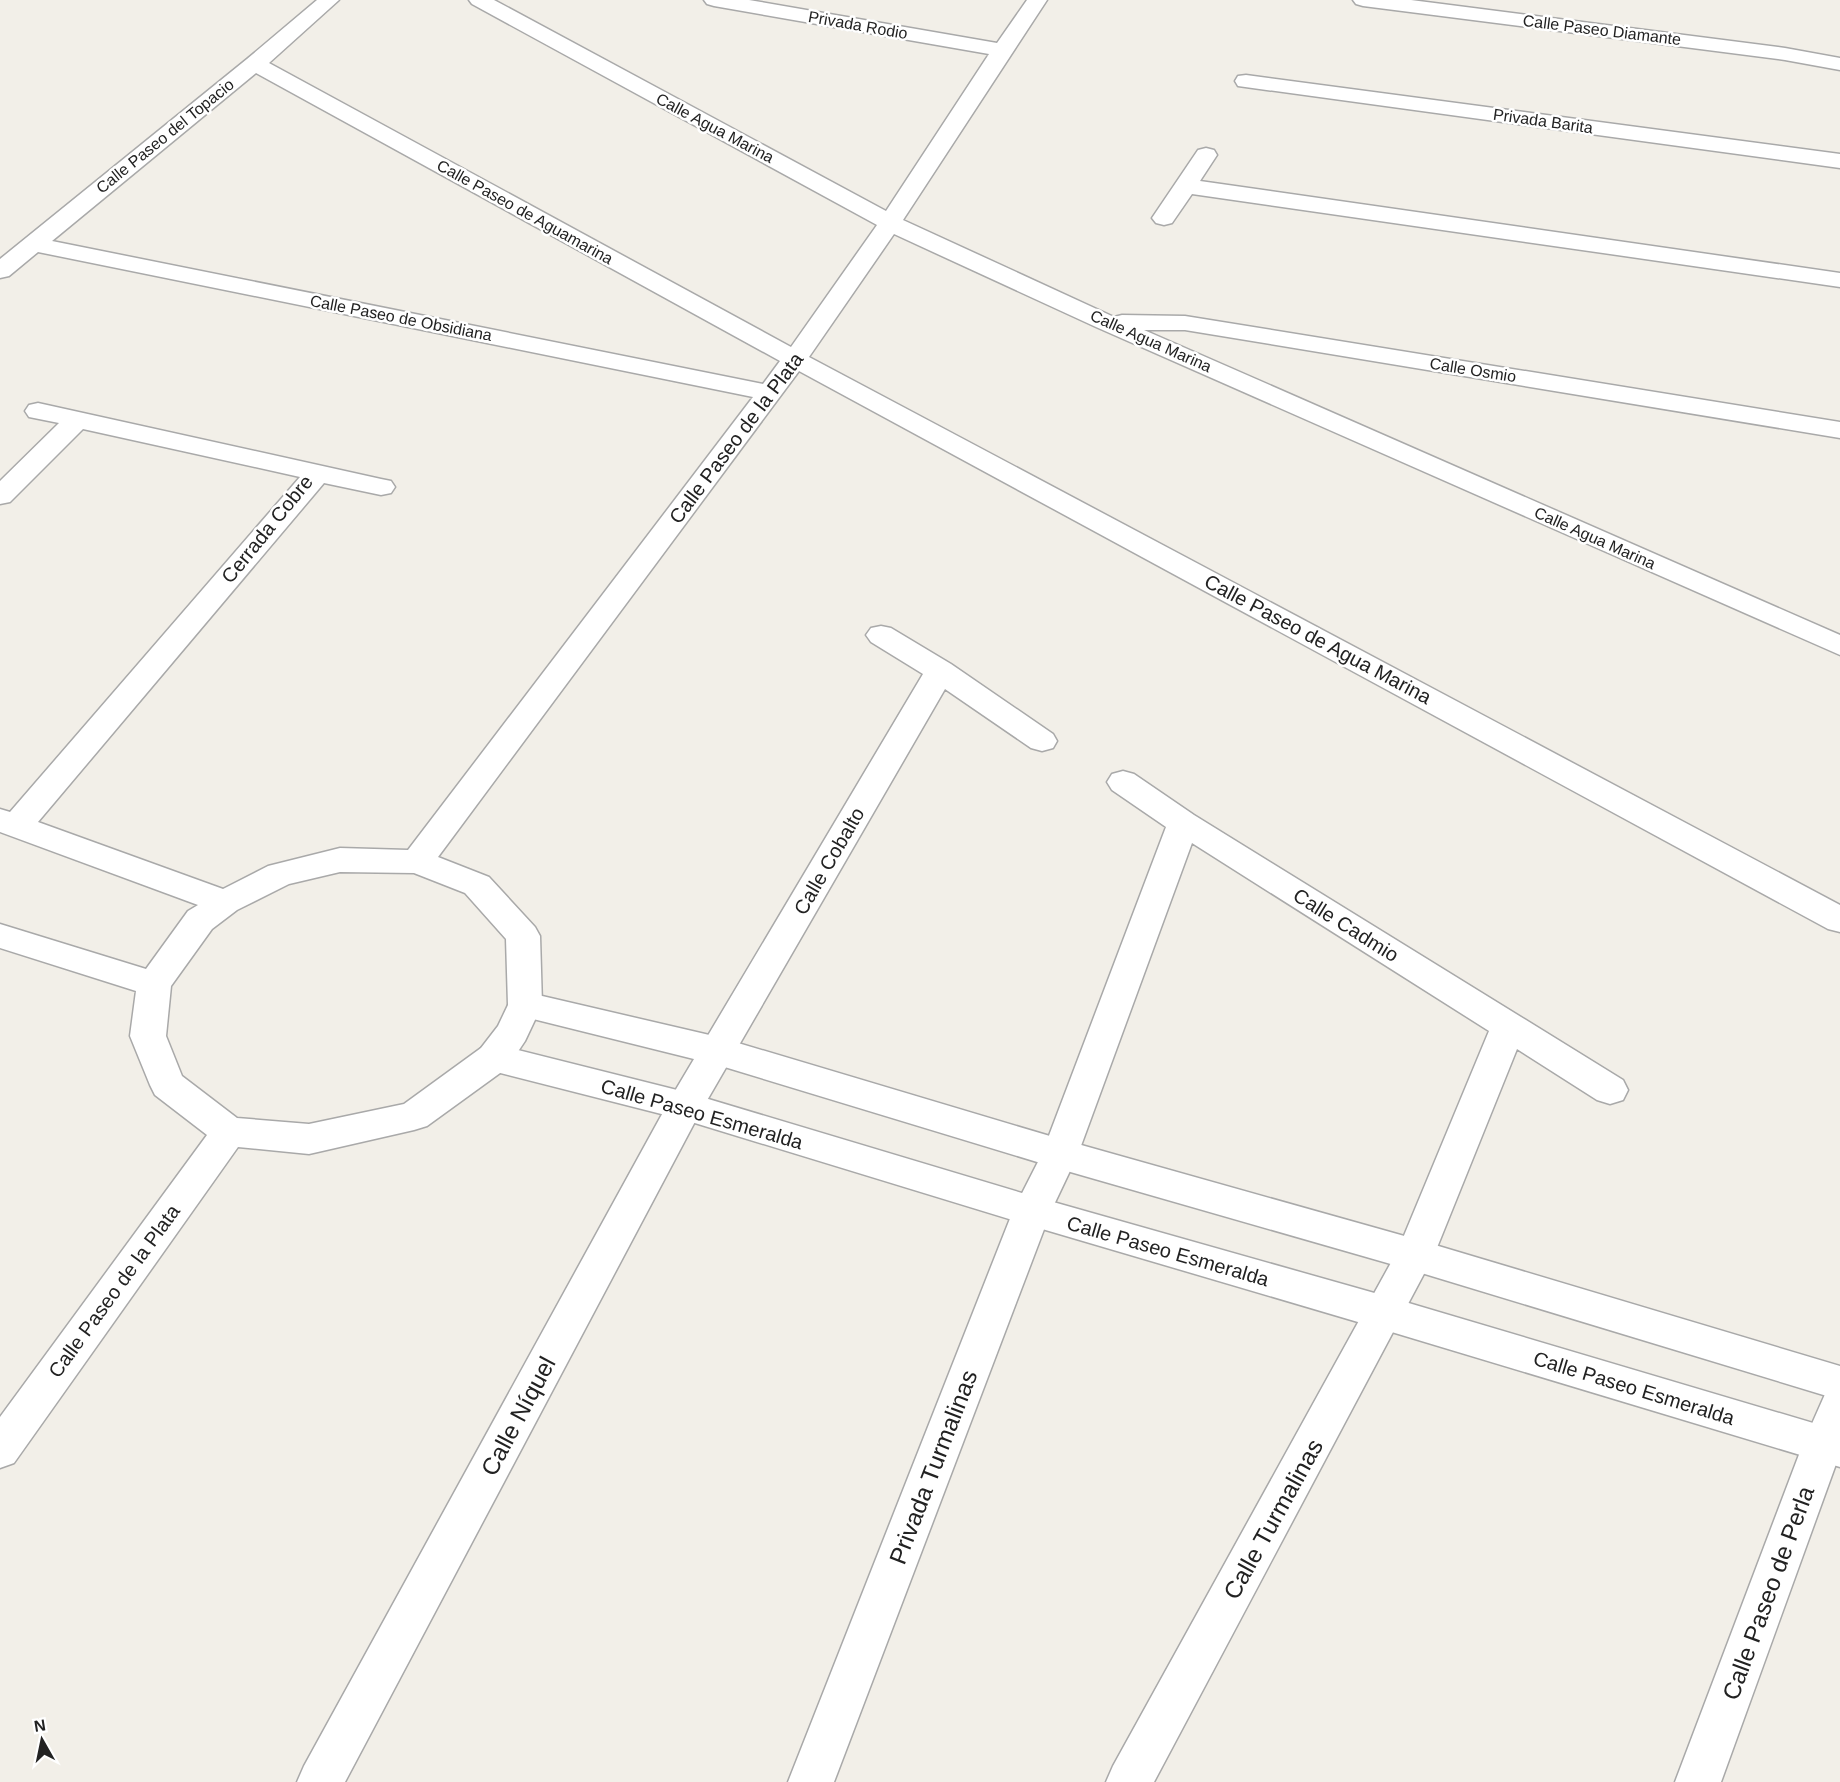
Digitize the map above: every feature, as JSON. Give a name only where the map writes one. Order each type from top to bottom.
[{"type":"street","name":"Calle Paseo del Topacio","points":[[0,271],[255,64],[329,0]]},
{"type":"street","name":"Calle Agua Marina","points":[[479,0],[891,223],[1105,322],[1840,646]]},
{"type":"street","name":"Privada Rodio","points":[[714,0],[1002,50]]},
{"type":"street","name":"Calle Paseo de la Plata","points":[[417,862],[795,359],[891,223],[1002,50],[1037,0]]},
{"type":"street","name":"Calle Paseo Diamante","points":[[1363,0],[1785,54],[1840,64]]},
{"type":"street","name":"Calle Paseo de Aguamarina","points":[[255,64],[795,359]]},
{"type":"street","name":"Privada Barita","points":[[1236,101],[1250,73],[1840,161]]},
{"type":"street","points":[[1164,218],[1206,155]]},
{"type":"street","points":[[1186,186],[1840,280]]},
{"type":"street","name":"Calle Paseo de Obsidiana","points":[[32,244],[770,393]]},
{"type":"street","name":"Calle Osmio","points":[[1105,322],[1185,323],[1840,430]]},
{"type":"street","name":"Calle Paseo de Agua Marina","points":[[795,359],[1840,920]]},
{"type":"street","name":"Cerrada Cobre","points":[[9,823],[318,473],[38,411]]},
{"type":"street","points":[[0,496],[77,420]]},
{"type":"street","points":[[318,473],[381,487]]},
{"type":"street","points":[[881,635],[940,671],[1042,741]]},
{"type":"street","name":"Calle Cobalto","points":[[718,1051],[940,671]]},
{"type":"street","name":"Calle Cadmio","points":[[1123,782],[1183,823],[1610,1090]]},
{"type":"street","points":[[9,823],[225,902]]},
{"type":"street","points":[[1060,1154],[1183,823]]},
{"type":"street","points":[[340,860],[417,862],[477,885],[523,936],[525,1005],[513,1032],[494,1058],[414,1116],[309,1139],[229,1132],[168,1085],[148,1036],[154,984],[200,920],[225,902],[280,874],[340,860]]},
{"type":"street","points":[[0,936],[154,984]]},
{"type":"street","points":[[525,1005],[718,1051],[1060,1154],[1415,1255],[1840,1383]]},
{"type":"street","points":[[1415,1255],[1508,1027]]},
{"type":"street","name":"Calle Níquel","points":[[320,1782],[685,1106],[718,1051]]},
{"type":"street","name":"Calle Paseo Esmeralda","points":[[494,1058],[685,1106],[1832,1447]]},
{"type":"street","name":"Calle Paseo de la Plata","points":[[0,1450],[229,1132]]},
{"type":"street","name":"Privada Turmalinas","points":[[811,1782],[1032,1211],[1060,1154]]},
{"type":"street","name":"Calle Turmalinas","points":[[1129,1782],[1415,1255]]},
{"type":"street","name":"Calle Paseo de Perla","points":[[1698,1782],[1832,1447],[1840,1405]]}]
